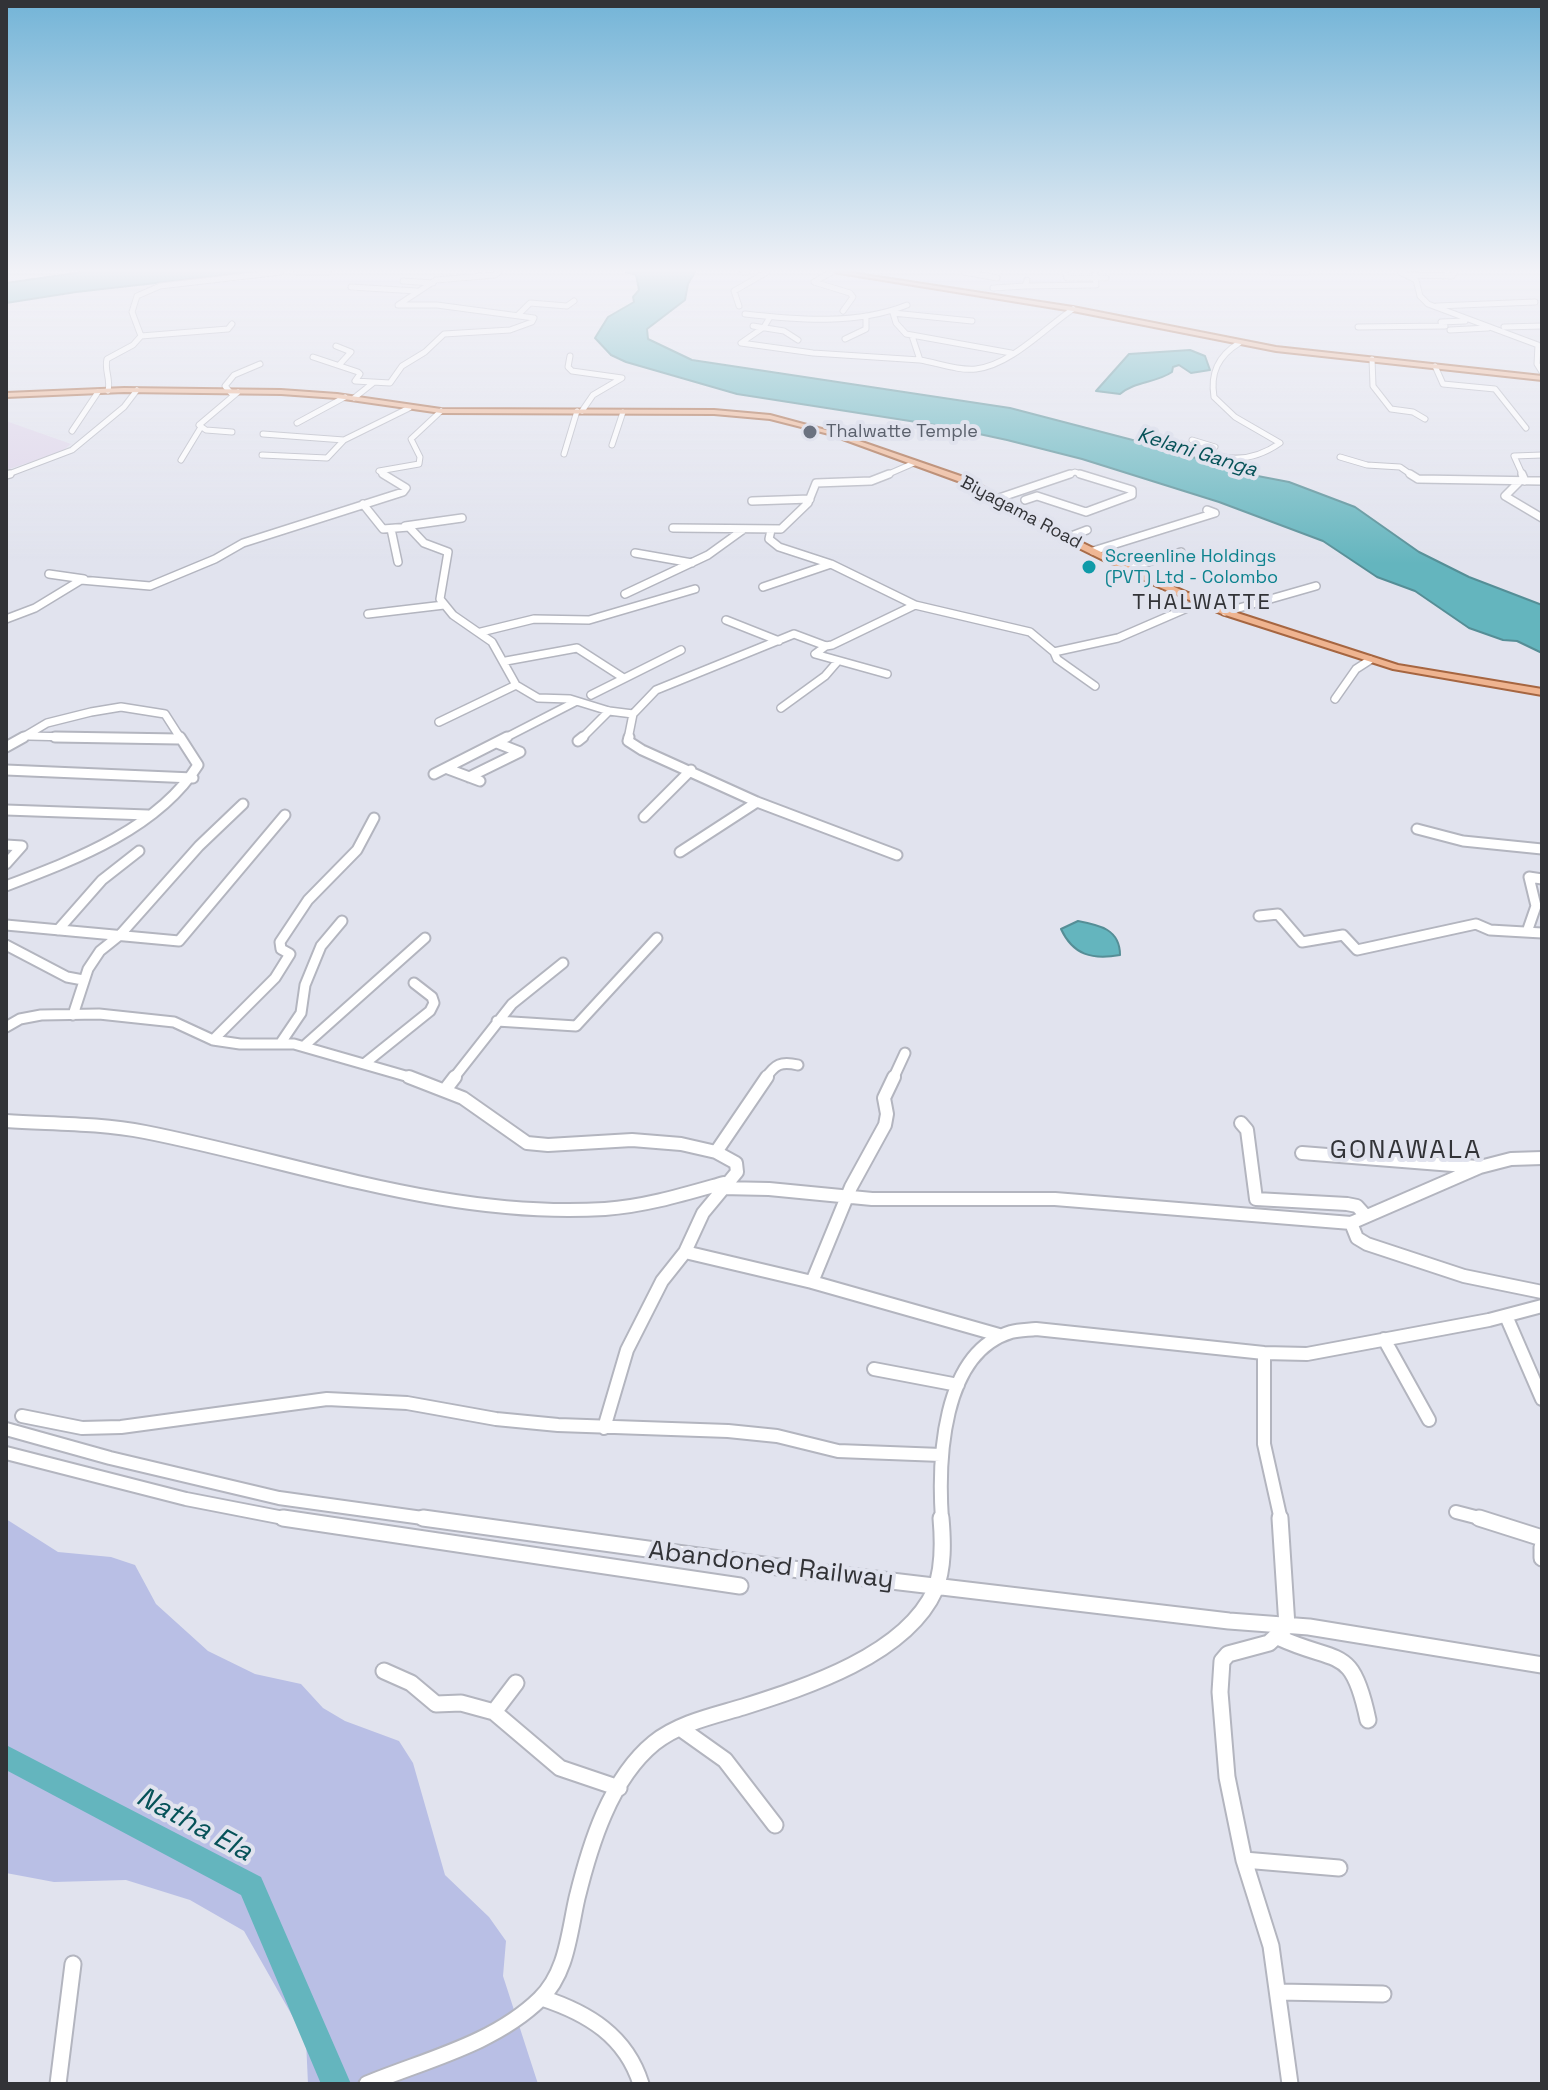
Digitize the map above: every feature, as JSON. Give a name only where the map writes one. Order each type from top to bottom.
[{"type":"main road","points":[[1467,370],[1542,378]]},
{"type":"main road","name":"Biyagama Road","points":[[6,395],[137,390],[235,392],[350,398],[441,411],[714,412],[770,417],[831,433],[969,482],[999,498],[1015,512],[1199,603],[1370,660],[1439,676],[1542,692]]},
{"type":"street","points":[[107,370],[111,380],[108,391]]},
{"type":"street","points":[[181,460],[201,427],[202,419],[235,392],[225,386],[229,379],[249,370]]},
{"type":"street","points":[[351,370],[360,374],[354,381],[373,383],[393,382],[400,370]]},
{"type":"street","points":[[564,454],[585,401],[622,378],[571,370]]},
{"type":"street","points":[[1192,440],[1215,447],[1207,452],[1219,458],[1256,457],[1280,443],[1235,417],[1214,397],[1212,380],[1215,370]]},
{"type":"street","points":[[1372,370],[1373,386],[1391,409],[1413,412],[1425,419]]},
{"type":"street","points":[[1437,370],[1443,384],[1495,389],[1526,428]]},
{"type":"street","points":[[297,423],[350,398],[373,383]]},
{"type":"street","points":[[6,475],[72,450],[124,407],[137,390]]},
{"type":"street","points":[[72,431],[98,392]]},
{"type":"street","points":[[262,455],[327,458],[344,440],[409,408]]},
{"type":"street","points":[[49,574],[150,586],[215,559],[243,543],[406,490],[379,471],[419,464],[420,457],[411,439],[441,411]]},
{"type":"street","points":[[612,445],[623,412]]},
{"type":"street","points":[[201,427],[232,432]]},
{"type":"street","points":[[263,434],[344,440]]},
{"type":"street","points":[[1523,481],[1514,456],[1542,455]]},
{"type":"street","points":[[1340,457],[1367,465],[1400,467],[1418,479],[1542,481]]},
{"type":"street","points":[[673,528],[771,530],[787,525],[810,499],[816,483],[871,481],[914,463]]},
{"type":"street","points":[[999,498],[1075,472],[1132,490],[1143,486]]},
{"type":"street","points":[[1523,481],[1505,496],[1542,518]]},
{"type":"street","points":[[1025,500],[1037,496],[1086,512],[1132,495],[1132,490]]},
{"type":"street","points":[[752,501],[810,499]]},
{"type":"street","points":[[363,504],[383,529],[462,518]]},
{"type":"street","points":[[1060,511],[1071,507]]},
{"type":"street","points":[[1093,551],[1215,513],[1207,510]]},
{"type":"street","points":[[405,526],[424,543],[448,552],[440,599],[465,626],[481,632],[506,661],[516,685],[538,698],[570,699],[609,711],[633,714]]},
{"type":"street","points":[[1165,528],[1179,535]]},
{"type":"street","points":[[391,529],[398,562]]},
{"type":"street","points":[[625,594],[694,563],[744,529]]},
{"type":"street","points":[[771,530],[768,537],[773,544],[831,564],[915,605],[1030,632],[1054,652],[1057,659],[1095,686]]},
{"type":"street","points":[[1066,538],[1087,530]]},
{"type":"street","points":[[1128,568],[1181,552]]},
{"type":"street","points":[[635,553],[694,563]]},
{"type":"street","points":[[763,587],[831,564]]},
{"type":"street","points":[[6,619],[35,608],[86,579]]},
{"type":"street","points":[[1225,612],[1256,600],[1266,601],[1316,586]]},
{"type":"street","points":[[481,632],[534,619],[589,620],[695,589]]},
{"type":"street","points":[[1054,652],[1118,638],[1199,603]]},
{"type":"street","points":[[368,614],[444,605]]},
{"type":"street","points":[[887,674],[815,654],[915,605]]},
{"type":"street","points":[[726,620],[779,641]]},
{"type":"street","points":[[826,646],[794,634],[656,690],[633,714],[628,741],[757,802],[897,855]]},
{"type":"street","points":[[506,661],[577,648],[622,677]]},
{"type":"street","points":[[591,695],[681,650]]},
{"type":"street","points":[[1335,699],[1356,669],[1370,660]]},
{"type":"street","points":[[781,708],[825,676],[838,661]]},
{"type":"street","points":[[439,722],[516,685]]},
{"type":"street","points":[[434,774],[575,702]]},
{"type":"street","points":[[6,747],[47,723],[121,707],[165,714],[198,765],[193,778],[150,815],[72,859],[6,886]]},
{"type":"street","points":[[578,741],[609,711]]},
{"type":"street","points":[[25,735],[179,739]]},
{"type":"street","points":[[469,777],[520,752],[497,743]]},
{"type":"street","points":[[448,769],[480,781]]},
{"type":"street","points":[[6,770],[193,778]]},
{"type":"street","points":[[644,817],[691,770]]},
{"type":"street","points":[[680,852],[707,840],[739,812],[757,802]]},
{"type":"street","points":[[73,1015],[83,980],[103,945],[120,935],[199,846],[243,804]]},
{"type":"street","points":[[6,810],[150,815]]},
{"type":"street","points":[[6,925],[179,941],[285,815]]},
{"type":"street","points":[[213,1040],[275,978],[290,954],[281,949],[280,942],[298,920],[311,896],[354,852],[371,829],[374,818]]},
{"type":"street","points":[[1417,829],[1449,841],[1542,849]]},
{"type":"street","points":[[6,845],[22,846],[6,864]]},
{"type":"street","points":[[58,930],[102,880],[139,851]]},
{"type":"street","points":[[1527,932],[1536,906],[1529,877],[1542,879]]},
{"type":"street","points":[[1259,916],[1278,914],[1302,942],[1343,935],[1357,950],[1476,924],[1490,930],[1542,933]]},
{"type":"street","points":[[280,1044],[301,1013],[305,985],[321,946],[342,921]]},
{"type":"street","points":[[304,1046],[425,938]]},
{"type":"street","points":[[497,1021],[576,1026],[657,938]]},
{"type":"street","points":[[6,945],[50,969],[83,980]]},
{"type":"street","points":[[445,1090],[497,1021],[540,977],[563,963]]},
{"type":"street","points":[[364,1064],[430,1011],[434,1003],[432,997],[414,983]]},
{"type":"street","points":[[6,1027],[31,1017],[99,1014],[174,1022],[213,1040],[304,1046],[445,1090],[463,1098],[527,1143],[548,1145],[632,1140],[681,1144],[716,1152],[736,1163],[737,1172],[723,1185],[703,1213],[685,1252],[662,1281],[627,1350],[604,1428]]},
{"type":"street","points":[[812,1282],[847,1197],[885,1125],[887,1114],[884,1098],[905,1053]]},
{"type":"street","points":[[716,1152],[774,1066],[784,1062],[798,1065]]},
{"type":"street","points":[[6,1121],[140,1131],[377,1187],[479,1205],[542,1210],[605,1209],[663,1201],[723,1185],[847,1197],[1055,1199],[1351,1223],[1480,1167],[1536,1157],[1542,1150]]},
{"type":"street","points":[[1241,1123],[1247,1130],[1256,1199],[1347,1204],[1357,1206],[1366,1216]]},
{"type":"street","points":[[1302,1153],[1480,1167]]},
{"type":"street","points":[[1351,1223],[1357,1238],[1367,1244],[1464,1276],[1542,1292]]},
{"type":"street","points":[[685,1252],[812,1282],[999,1335]]},
{"type":"street","points":[[370,2083],[492,2032],[542,1998],[559,1969],[580,1885],[609,1805],[642,1753],[680,1728],[818,1682],[855,1664],[903,1629],[922,1610],[937,1587],[941,1455],[958,1385],[981,1348],[999,1335],[1021,1329],[1051,1330],[1264,1353],[1320,1353],[1542,1306]]},
{"type":"street","points":[[1506,1316],[1542,1399]]},
{"type":"street","points":[[1384,1339],[1429,1420]]},
{"type":"street","points":[[1264,1353],[1264,1444],[1283,1530],[1284,1632],[1300,1648],[1341,1658],[1353,1672],[1368,1720]]},
{"type":"street","points":[[874,1369],[958,1385]]},
{"type":"street","points":[[22,1416],[82,1428],[121,1427],[327,1399],[407,1403],[496,1419],[604,1428],[728,1431],[777,1436],[838,1451],[941,1455]]},
{"type":"street","name":"Abandoned Railway","points":[[6,1429],[110,1458],[279,1498],[656,1552],[1284,1632],[1309,1627],[1542,1665]]},
{"type":"street","points":[[6,1453],[76,1473],[216,1504],[410,1538],[740,1586]]},
{"type":"street","points":[[1456,1512],[1515,1527],[1542,1538]]},
{"type":"street","points":[[1542,1547],[1542,1558]]},
{"type":"street","points":[[1284,1632],[1265,1646],[1228,1654],[1222,1661],[1220,1692],[1227,1777],[1244,1860],[1271,1946],[1290,2084]]},
{"type":"street","points":[[384,1671],[411,1683],[436,1704],[461,1703],[494,1712],[560,1768],[619,1788]]},
{"type":"street","points":[[494,1712],[516,1683]]},
{"type":"street","points":[[680,1728],[725,1760],[775,1825]]},
{"type":"street","points":[[1244,1860],[1339,1868]]},
{"type":"street","points":[[58,2084],[73,1964]]},
{"type":"street","points":[[1279,1992],[1383,1994]]},
{"type":"street","points":[[542,1998],[568,2006],[622,2042],[641,2084]]},
{"type":"shaded area","points":[[652,370],[755,370],[1010,408],[1171,450],[1242,473],[1289,482],[1355,507],[1419,552],[1469,577],[1542,605],[1542,653],[1517,641],[1503,640],[1469,628],[1415,591],[1377,577],[1323,541],[1219,502],[1082,459],[1007,440],[942,426],[737,394]]},
{"type":"shaded area","points":[[1115,370],[1172,370],[1166,376],[1120,394],[1096,391]]},
{"type":"shaded area","points":[[1186,370],[1210,370],[1191,373]]},
{"type":"shaded area","points":[[6,421],[71,444],[61,452],[6,470]]},
{"type":"shaded area","points":[[1078,921],[1101,927],[1112,934],[1120,955],[1092,956],[1071,945],[1061,929]]},
{"type":"shaded area","points":[[6,1519],[58,1552],[111,1557],[135,1565],[156,1604],[208,1651],[255,1674],[301,1684],[323,1708],[345,1721],[399,1741],[413,1763],[445,1875],[489,1917],[506,1941],[503,1976],[538,2084],[308,2084],[306,2040],[244,1931],[190,1900],[126,1880],[54,1882],[6,1873]]},
{"type":"waterway","name":"Natha Ela","points":[[6,1757],[251,1886],[336,2084]]},
{"type":"place","name":"Thalwatte Temple","points":[[810,432]]},
{"type":"place","name":"Screenline Holdings (PVT) Ltd - Colombo","points":[[1089,567]]},
{"type":"district","name":"THALWATTE","points":[[1202,603]]},
{"type":"district","name":"GONAWALA","points":[[1406,1151]]},
{"type":"water label","name":"Kelani Ganga","points":[[1197,453]]}]
